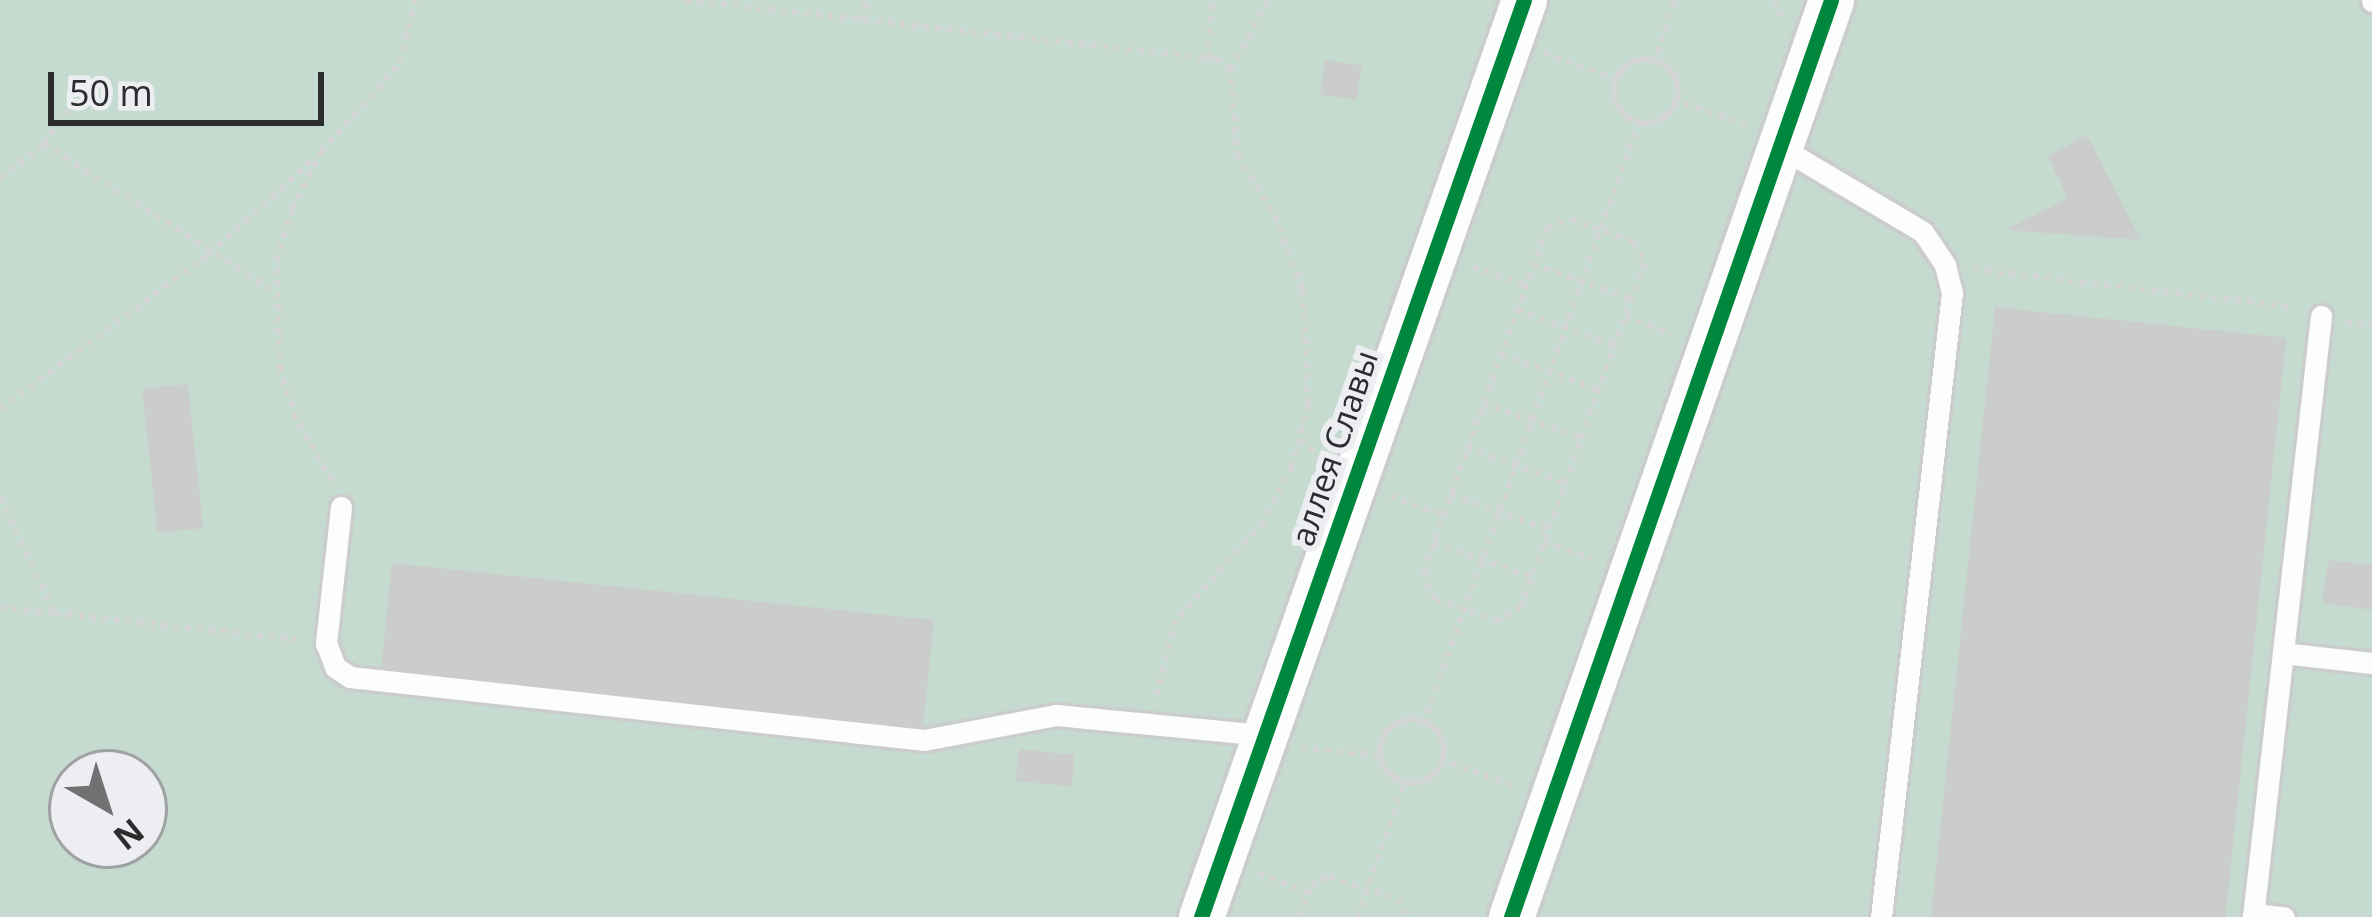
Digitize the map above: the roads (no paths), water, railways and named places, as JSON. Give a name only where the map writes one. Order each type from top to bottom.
[{"type":"street","points":[[1510,917],[1831,0]]},
{"type":"street","name":"аллея Славы","points":[[1201,917],[1517,20]]},
{"type":"lane","points":[[1781,142],[1905,219],[1945,266],[1952,293],[1881,917]]},
{"type":"lane","points":[[2284,917],[2253,915],[2321,316]]},
{"type":"lane","points":[[341,507],[326,643],[335,667],[350,677],[924,740],[1043,716],[1265,735]]},
{"type":"lane","points":[[2283,653],[2372,663]]}]
